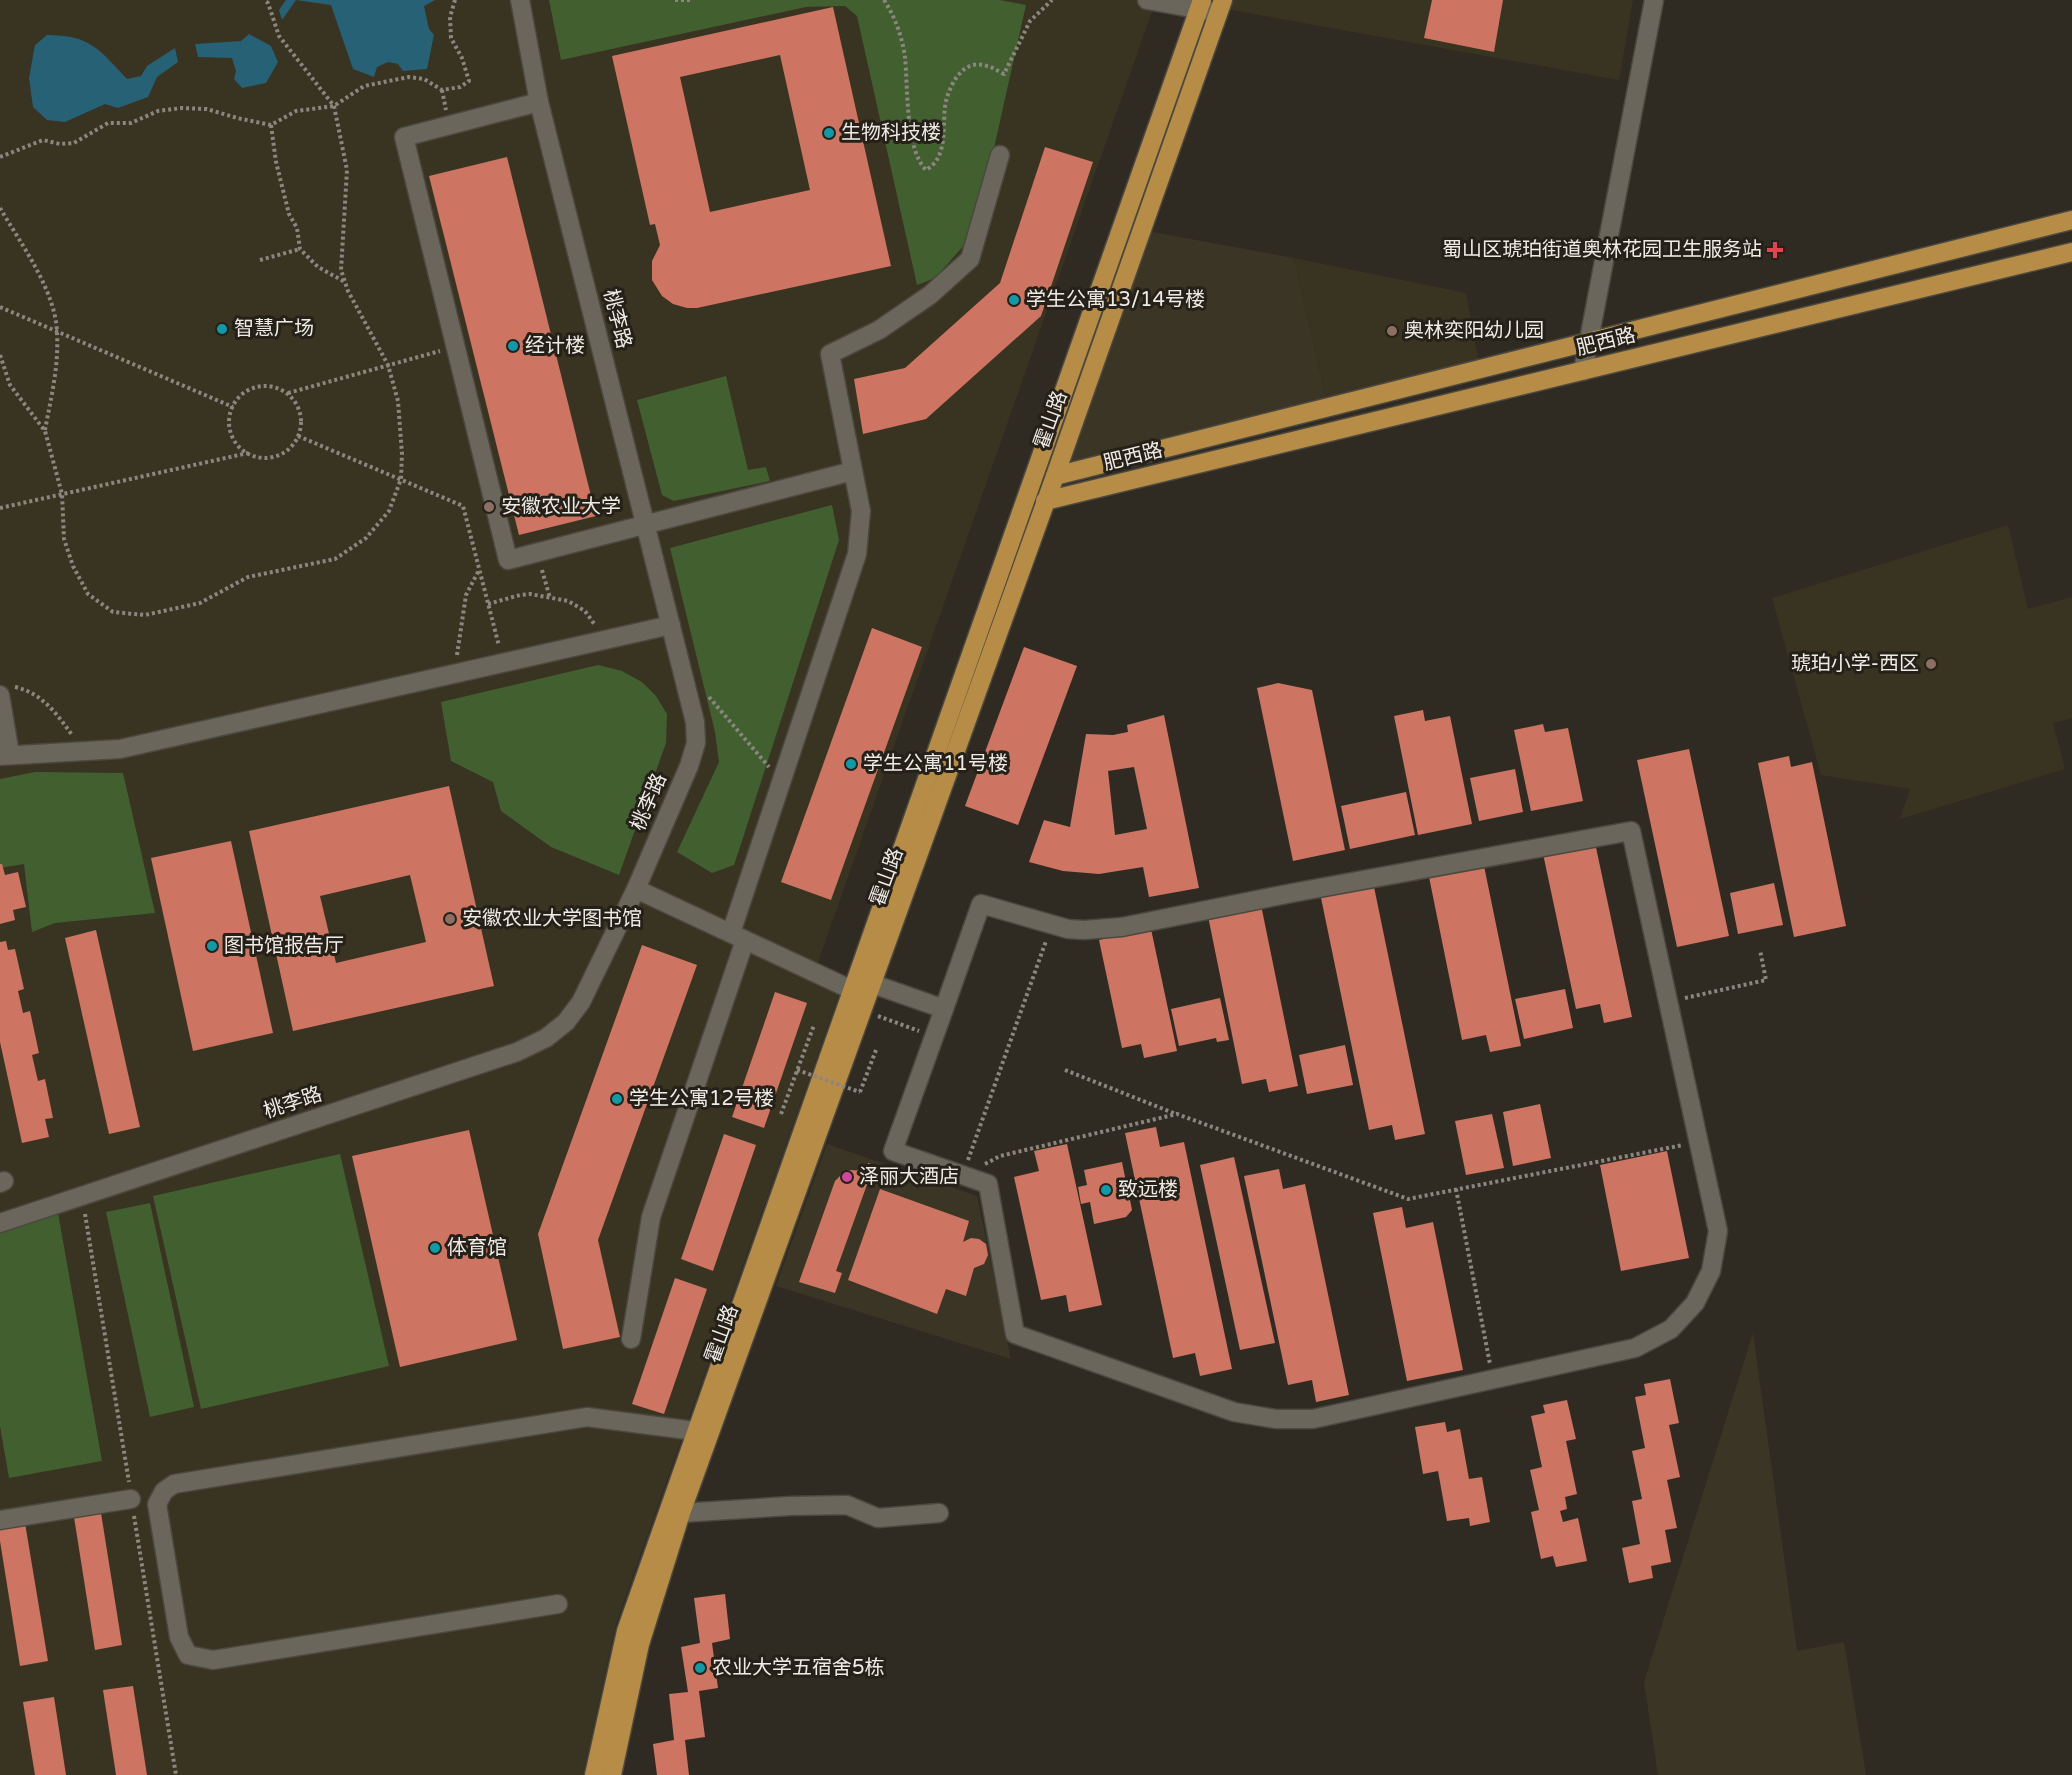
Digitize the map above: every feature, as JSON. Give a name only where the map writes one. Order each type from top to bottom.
[{"type":"main road","name":"霍山路","points":[[594,1775],[626,1631],[1200,5]]},
{"type":"main road","name":"霍山路","points":[[612,1775],[640,1644],[681,1513],[873,984],[1221,7]]},
{"type":"main road","name":"肥西路","points":[[1055,476],[2072,220]]},
{"type":"main road","name":"肥西路","points":[[1045,501],[2072,252]]},
{"type":"street","name":"桃李路","points":[[0,1223],[517,1052],[546,1038],[566,1022],[581,1002],[636,889],[689,766],[696,743],[695,722],[539,102],[520,0]]},
{"type":"street","points":[[1147,0],[1221,7]]},
{"type":"street","points":[[1583,371],[1654,0]]},
{"type":"street","points":[[539,102],[404,137],[508,560],[853,471]]},
{"type":"street","points":[[631,1339],[651,1216],[738,936],[781,781],[857,554],[861,511],[830,354],[879,330],[930,295],[970,259],[1000,155]]},
{"type":"street","points":[[4,690],[5,755],[120,749],[671,626]]},
{"type":"street","points":[[1631,831],[1668,1001],[1718,1231],[1711,1270],[1695,1303],[1671,1329],[1635,1348],[1313,1419],[1276,1419],[1234,1412],[1015,1334],[988,1184],[893,1151],[981,904],[1051,925],[1084,930],[1122,927],[1292,893],[1631,831]]},
{"type":"street","points":[[636,889],[852,990]]},
{"type":"street","points":[[873,984],[944,1009]]},
{"type":"street","points":[[558,1604],[213,1660],[188,1655],[179,1637],[157,1504],[164,1491],[174,1484],[587,1417],[695,1431]]},
{"type":"street","points":[[0,1520],[131,1499]]},
{"type":"street","points":[[681,1513],[848,1505],[878,1518],[939,1513]]},
{"type":"path","points":[[0,355],[10,385],[45,431],[62,494],[64,539],[73,566],[88,594],[112,612],[145,615],[200,603],[248,577],[335,559],[366,538],[389,511],[401,479],[402,454],[398,401],[388,365],[348,291],[341,270],[346,170],[334,106],[279,36],[268,3],[264,0]]},
{"type":"path","points":[[0,157],[44,140],[60,144],[74,143],[108,123],[131,123],[158,111],[182,108],[207,109],[271,125],[296,111],[334,106],[364,86],[409,77],[424,78],[442,90],[460,87],[469,81],[462,58],[451,38],[450,17],[455,0]]},
{"type":"path","points":[[675,0],[690,0]]},
{"type":"path","points":[[884,0],[895,16],[904,55],[909,120],[920,164],[926,170],[934,165],[944,140],[946,101],[956,76],[966,66],[984,64],[1004,74],[1030,21],[1052,0]]},
{"type":"path","points":[[271,125],[276,162],[289,214],[297,228],[300,249],[318,267],[345,282]]},
{"type":"path","points":[[0,208],[36,269],[53,309],[57,331],[57,358],[45,431]]},
{"type":"path","points":[[260,260],[300,249]]},
{"type":"path","points":[[0,307],[233,407]]},
{"type":"path","points":[[288,393],[456,347]]},
{"type":"path","points":[[266,386],[288,393],[296,402],[302,425],[292,446],[283,453],[271,457],[259,457],[239,446],[232,436],[230,424],[233,407],[244,393],[254,387],[266,386]]},
{"type":"path","points":[[298,436],[463,506],[503,663]]},
{"type":"path","points":[[0,508],[248,453]]},
{"type":"path","points":[[537,552],[550,598]]},
{"type":"path","points":[[454,674],[466,595],[479,570]]},
{"type":"path","points":[[488,604],[530,594],[568,601],[585,611],[606,640]]},
{"type":"path","points":[[4,690],[24,689],[40,698],[57,713],[84,750]]},
{"type":"path","points":[[705,693],[781,781]]},
{"type":"path","points":[[963,1175],[1051,925]]},
{"type":"path","points":[[1668,1001],[1766,980],[1760,950]]},
{"type":"path","points":[[863,1011],[934,1037]]},
{"type":"path","points":[[781,1114],[814,1025]]},
{"type":"path","points":[[797,1070],[860,1092],[876,1050]]},
{"type":"path","points":[[1065,1070],[1177,1114],[1408,1198],[1699,1142]]},
{"type":"path","points":[[963,1175],[1000,1156],[1177,1114]]},
{"type":"path","points":[[1456,1189],[1493,1380]]},
{"type":"shaded area","name":"安徽农业大学","points":[[0,0],[1156,0],[815,971],[843,983],[616,1624],[583,1775],[0,1775]]},
{"type":"shaded area","points":[[1176,0],[1633,0],[1619,80]]},
{"type":"shaded area","points":[[1142,230],[1294,258],[1328,407],[1055,476]]},
{"type":"shaded area","name":"奥林奕阳幼儿园","points":[[1294,258],[1466,293],[1480,369],[1328,407]]},
{"type":"shaded area","name":"琥珀小学-西区","points":[[2008,525],[2028,609],[2072,597],[2072,718],[2053,723],[2065,769],[1900,819],[1910,789],[1821,775],[1772,598]]},
{"type":"shaded area","points":[[827,1144],[977,1196],[1011,1359],[776,1286]]},
{"type":"shaded area","points":[[1753,1333],[1797,1651],[1844,1642],[1866,1775],[1658,1775],[1644,1682]]},
{"type":"green space","points":[[549,0],[1000,0],[1026,5],[975,233],[935,278],[917,285],[857,16],[845,6],[806,7],[561,60]]},
{"type":"green space","points":[[726,376],[748,470],[766,467],[770,481],[674,501],[662,495],[637,400]]},
{"type":"green space","points":[[832,505],[839,540],[740,847],[734,865],[712,873],[677,852],[719,762],[715,732],[670,548]]},
{"type":"green space","points":[[598,665],[622,671],[642,682],[656,696],[667,714],[666,743],[619,875],[551,847],[501,811],[493,782],[451,761],[441,702]]},
{"type":"green space","points":[[35,772],[123,773],[155,913],[55,923],[32,932],[24,864],[0,868],[0,779]]},
{"type":"green space","points":[[340,1154],[389,1366],[201,1409],[153,1196]]},
{"type":"green space","points":[[150,1203],[194,1407],[150,1417],[106,1212]]},
{"type":"green space","points":[[58,1213],[102,1461],[9,1478],[0,1426],[0,1223]]},
{"type":"water","points":[[286,0],[296,0],[282,20],[279,10]]},
{"type":"water","points":[[296,0],[435,0],[424,6],[429,29],[434,35],[427,69],[403,71],[398,64],[388,62],[377,67],[374,77],[353,69],[331,5]]},
{"type":"water","points":[[249,34],[271,46],[278,62],[266,83],[242,88],[234,79],[236,71],[232,58],[198,57],[195,44],[241,41]]},
{"type":"water","points":[[47,35],[84,41],[101,52],[127,79],[141,76],[147,66],[175,48],[178,62],[157,77],[148,97],[118,108],[105,104],[65,122],[47,120],[33,107],[29,78],[35,45]]},
{"type":"building","points":[[1432,0],[1503,0],[1494,52],[1424,38]]},
{"type":"building","name":"生物科技楼","points":[[833,7],[891,266],[697,308],[673,304],[662,296],[652,280],[652,261],[660,245],[655,224],[650,225],[612,56]],"holes":[[[780,55],[810,190],[710,212],[680,77]]]},
{"type":"building","name":"学生公寓13/14号楼","points":[[1045,147],[1093,162],[1041,316],[926,419],[863,434],[854,379],[905,368],[1000,283]]},
{"type":"building","name":"经计楼","points":[[507,157],[596,516],[519,535],[429,176]]},
{"type":"building","name":"学生公寓11号楼","points":[[872,628],[922,647],[831,900],[781,882]]},
{"type":"building","points":[[1024,647],[1077,666],[1018,825],[965,806]]},
{"type":"building","points":[[1278,683],[1312,690],[1345,850],[1293,861],[1257,688]]},
{"type":"building","points":[[1423,710],[1425,721],[1450,716],[1472,824],[1418,835],[1394,716]]},
{"type":"building","points":[[1164,715],[1199,888],[1149,897],[1143,867],[1099,874],[1063,871],[1029,862],[1044,820],[1070,827],[1086,734],[1113,735],[1128,732],[1127,725]],"holes":[[[1134,767],[1147,829],[1115,835],[1108,771]]]},
{"type":"building","points":[[1543,724],[1545,732],[1568,728],[1583,801],[1531,811],[1514,730]]},
{"type":"building","points":[[1689,749],[1729,936],[1677,947],[1637,760]]},
{"type":"building","points":[[1789,756],[1791,767],[1812,762],[1846,926],[1794,937],[1758,763]]},
{"type":"building","points":[[1515,769],[1523,812],[1479,821],[1470,778]]},
{"type":"building","name":"安徽农业大学图书馆","points":[[449,786],[494,986],[293,1031],[249,831]],"holes":[[[410,875],[426,942],[336,963],[320,896]]]},
{"type":"building","points":[[1406,792],[1415,835],[1350,849],[1341,806]]},
{"type":"building","points":[[1594,838],[1632,1017],[1604,1023],[1600,1004],[1576,1009],[1542,849]]},
{"type":"building","name":"图书馆报告厅","points":[[231,841],[273,1033],[193,1051],[151,858]]},
{"type":"building","points":[[1483,861],[1521,1046],[1490,1052],[1486,1035],[1462,1040],[1428,872]]},
{"type":"building","points":[[0,864],[2,864],[5,875],[18,872],[26,907],[13,910],[15,920],[0,924]]},
{"type":"building","points":[[1373,882],[1425,1134],[1395,1140],[1392,1125],[1369,1130],[1320,893]]},
{"type":"building","points":[[1774,883],[1783,925],[1738,934],[1730,893]]},
{"type":"building","points":[[1261,905],[1298,1086],[1269,1092],[1266,1079],[1242,1084],[1208,916]]},
{"type":"building","points":[[1151,929],[1177,1051],[1144,1058],[1141,1044],[1122,1048],[1099,940]]},
{"type":"building","points":[[96,930],[140,1127],[109,1134],[65,938]]},
{"type":"building","points":[[6,941],[8,950],[15,949],[24,989],[18,991],[23,1013],[30,1011],[39,1053],[32,1055],[38,1081],[45,1079],[53,1118],[45,1119],[49,1137],[22,1143],[0,1042],[0,942]]},
{"type":"building","name":"学生公寓12号楼","points":[[642,945],[697,965],[598,1240],[620,1337],[563,1349],[538,1234]]},
{"type":"building","points":[[1565,989],[1573,1028],[1524,1039],[1515,999]]},
{"type":"building","points":[[775,992],[807,1003],[764,1128],[732,1117]]},
{"type":"building","points":[[1220,998],[1229,1040],[1217,1042],[1216,1038],[1179,1046],[1171,1009]]},
{"type":"building","points":[[1345,1045],[1353,1085],[1307,1094],[1299,1055]]},
{"type":"building","points":[[1540,1104],[1551,1158],[1513,1166],[1503,1112]]},
{"type":"building","points":[[1492,1114],[1504,1168],[1466,1175],[1455,1121]]},
{"type":"building","points":[[1156,1127],[1160,1147],[1184,1142],[1232,1369],[1200,1376],[1195,1353],[1173,1358],[1125,1133]]},
{"type":"building","name":"体育馆","points":[[469,1130],[517,1340],[400,1367],[352,1156]]},
{"type":"building","points":[[724,1134],[756,1145],[713,1271],[681,1259]]},
{"type":"building","points":[[1067,1144],[1102,1305],[1069,1312],[1066,1295],[1041,1300],[1014,1177],[1039,1171],[1034,1151]]},
{"type":"building","points":[[1667,1151],[1689,1258],[1621,1271],[1600,1165]]},
{"type":"building","points":[[1234,1157],[1275,1343],[1240,1350],[1200,1165]]},
{"type":"building","name":"致远楼","points":[[1122,1162],[1126,1182],[1132,1181],[1135,1194],[1129,1195],[1132,1210],[1126,1217],[1094,1224],[1090,1202],[1081,1204],[1078,1187],[1087,1185],[1084,1170]]},
{"type":"building","name":"泽丽大酒店","points":[[868,1163],[874,1165],[836,1271],[842,1273],[835,1293],[799,1282],[835,1181],[850,1170],[865,1171]]},
{"type":"building","points":[[1279,1169],[1283,1189],[1305,1184],[1349,1395],[1316,1402],[1312,1380],[1288,1385],[1244,1176]]},
{"type":"building","points":[[880,1189],[969,1221],[963,1242],[971,1238],[979,1239],[986,1244],[988,1255],[984,1264],[974,1268],[966,1296],[946,1289],[937,1314],[848,1280]]},
{"type":"building","points":[[1402,1207],[1406,1228],[1433,1222],[1463,1370],[1407,1381],[1373,1213]]},
{"type":"building","points":[[675,1278],[707,1289],[664,1414],[632,1404]]},
{"type":"building","points":[[1670,1379],[1679,1423],[1669,1425],[1680,1477],[1667,1480],[1677,1528],[1665,1530],[1671,1562],[1651,1566],[1653,1578],[1629,1583],[1622,1548],[1640,1544],[1632,1501],[1642,1499],[1632,1451],[1645,1448],[1635,1397],[1646,1395],[1644,1384]]},
{"type":"building","points":[[1567,1400],[1576,1439],[1566,1441],[1577,1494],[1565,1497],[1567,1509],[1560,1511],[1563,1522],[1578,1518],[1587,1561],[1556,1567],[1553,1556],[1541,1559],[1531,1512],[1539,1510],[1530,1470],[1542,1467],[1531,1416],[1545,1413],[1543,1405]]},
{"type":"building","points":[[1445,1422],[1447,1432],[1460,1429],[1469,1479],[1482,1477],[1490,1522],[1470,1526],[1469,1518],[1447,1521],[1438,1471],[1423,1474],[1415,1427]]},
{"type":"building","points":[[101,1513],[122,1645],[95,1650],[74,1517]]},
{"type":"building","points":[[25,1523],[48,1661],[20,1666],[0,1541],[0,1527]]},
{"type":"building","name":"农业大学五宿舍5栋","points":[[725,1594],[730,1639],[712,1643],[718,1688],[699,1691],[705,1737],[685,1740],[689,1775],[657,1775],[653,1744],[674,1740],[669,1694],[688,1692],[681,1647],[700,1643],[694,1598]]},
{"type":"building","points":[[133,1686],[147,1775],[116,1775],[103,1690]]},
{"type":"building","points":[[54,1697],[66,1775],[35,1775],[23,1702]]},
{"type":"place","name":"生物科技楼","points":[[829,133]]},
{"type":"place","name":"蜀山区琥珀街道奥林花园卫生服务站","points":[[1775,250]]},
{"type":"place","name":"学生公寓13/14号楼","points":[[1014,300]]},
{"type":"place","name":"智慧广场","points":[[222,329]]},
{"type":"place","name":"奥林奕阳幼儿园","points":[[1392,331]]},
{"type":"place","name":"经计楼","points":[[513,346]]},
{"type":"place","name":"安徽农业大学","points":[[489,507]]},
{"type":"place","name":"琥珀小学-西区","points":[[1931,664]]},
{"type":"place","name":"学生公寓11号楼","points":[[851,764]]},
{"type":"place","name":"安徽农业大学图书馆","points":[[450,919]]},
{"type":"place","name":"图书馆报告厅","points":[[212,946]]},
{"type":"place","name":"学生公寓12号楼","points":[[617,1099]]},
{"type":"place","name":"泽丽大酒店","points":[[847,1177]]},
{"type":"place","name":"致远楼","points":[[1106,1190]]},
{"type":"place","name":"体育馆","points":[[435,1248]]},
{"type":"place","name":"农业大学五宿舍5栋","points":[[700,1668]]}]
